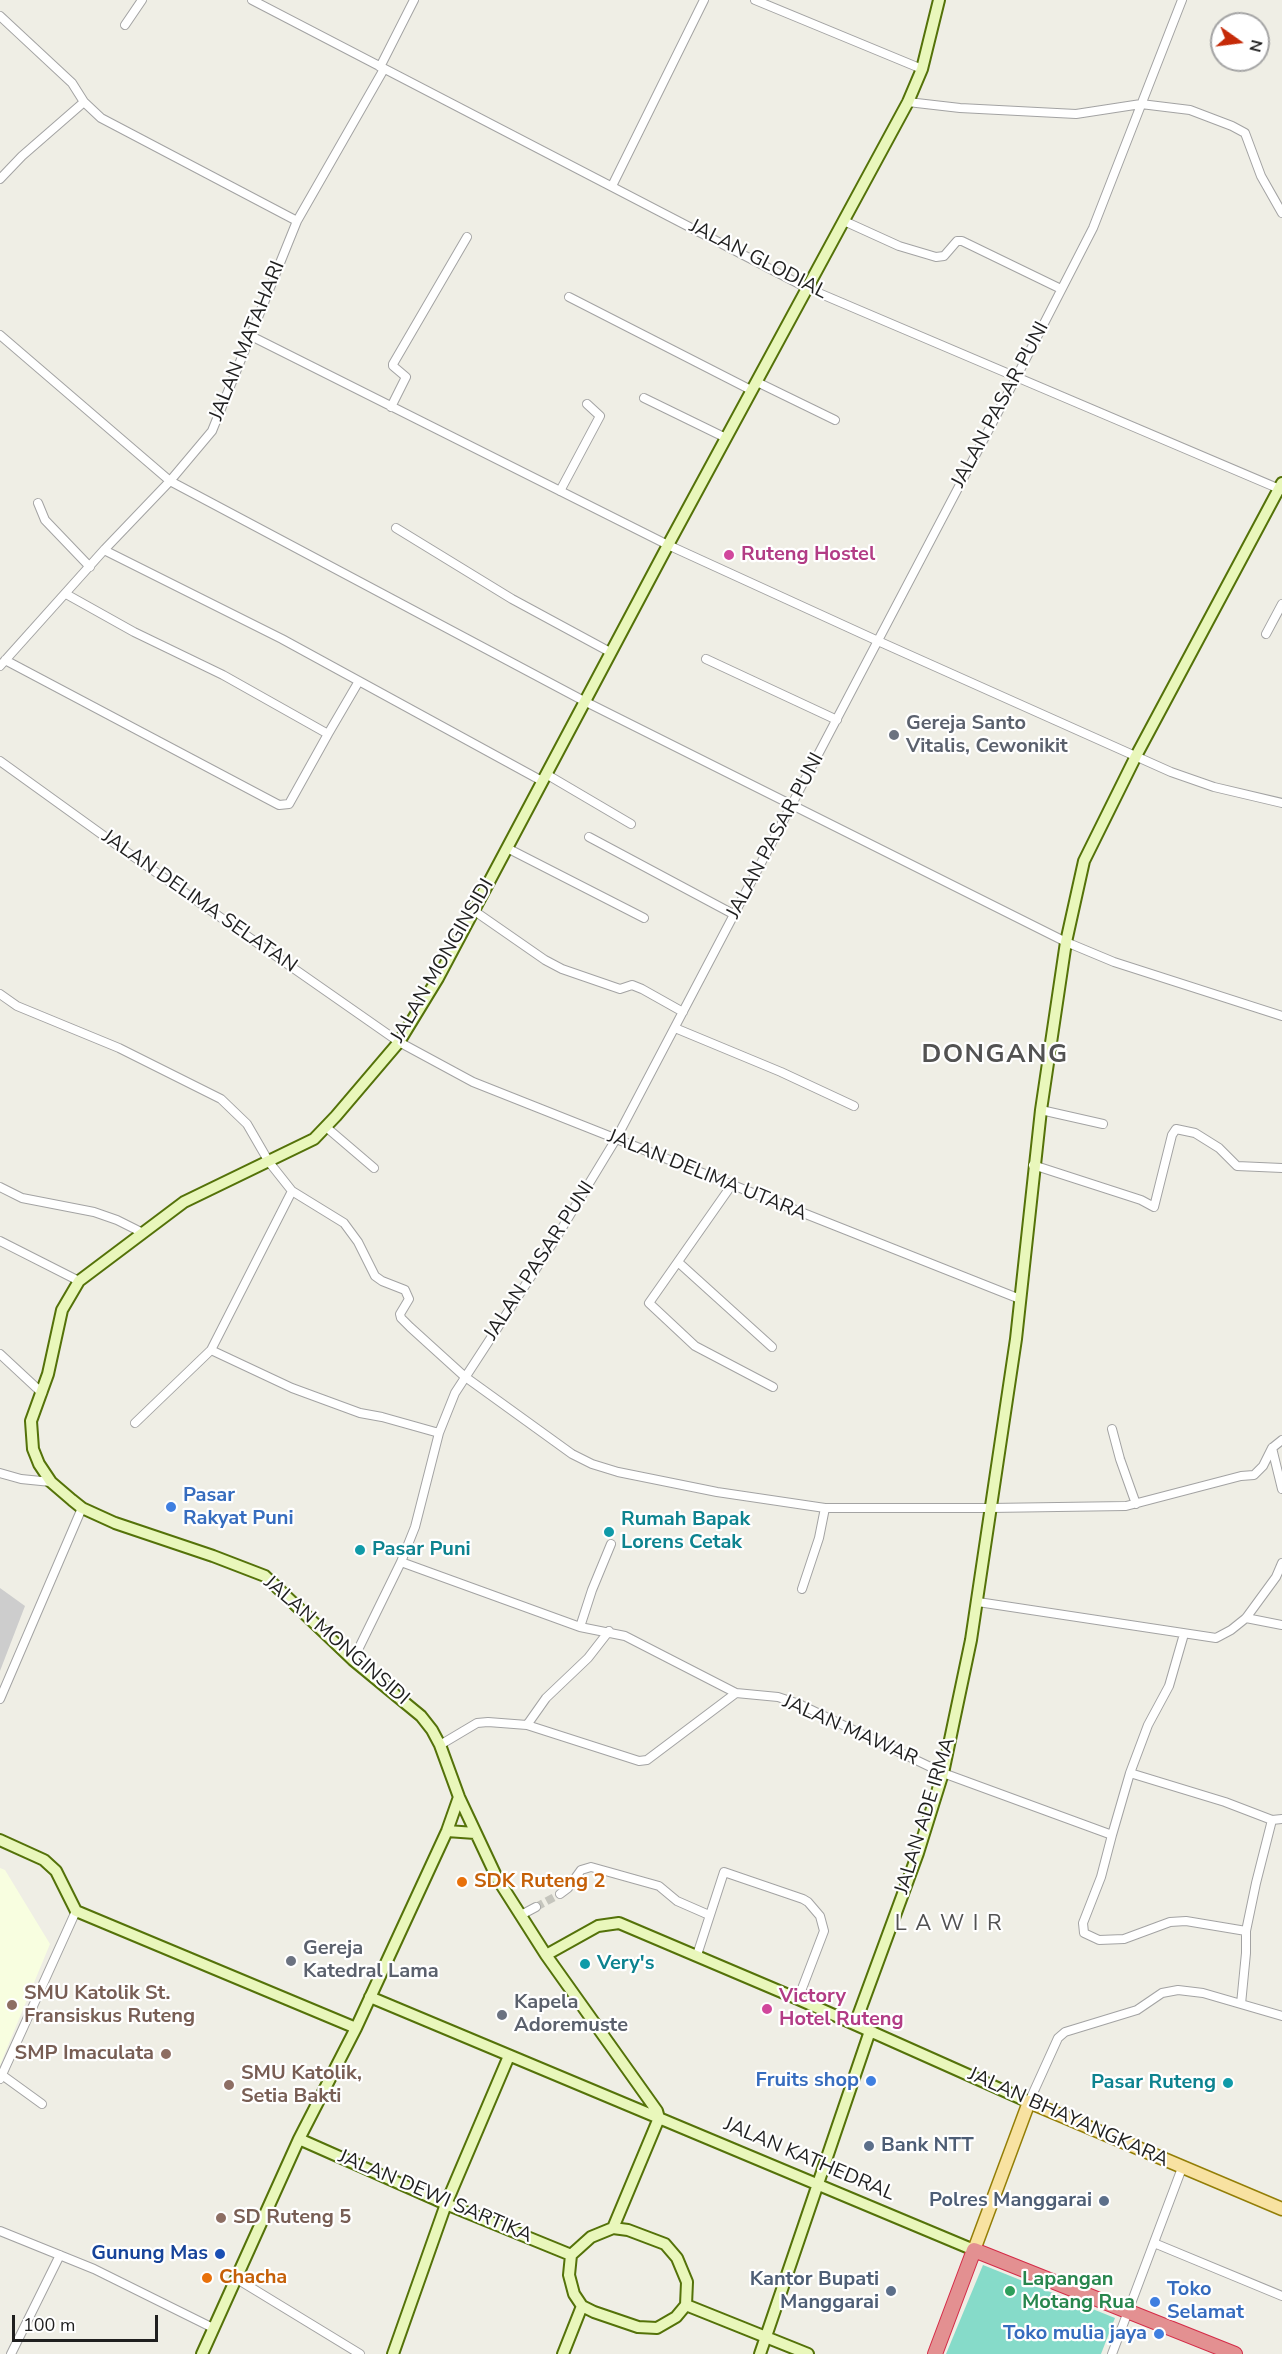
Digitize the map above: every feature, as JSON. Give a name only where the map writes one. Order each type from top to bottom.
[{"type":"highway","name":"JALAN KATHEDRAL","points":[[974,2250],[1235,2354]]},
{"type":"highway","points":[[935,2354],[974,2250]]},
{"type":"main road","name":"JALAN BHAYANGKARA","points":[[1029,2102],[1282,2209]]},
{"type":"main road","points":[[974,2250],[1029,2102]]},
{"type":"street","points":[[125,25],[142,0]]},
{"type":"street","name":"JALAN GLODIAL","points":[[252,0],[807,288],[1281,487]]},
{"type":"street","name":"JALAN MATAHARI","points":[[3,663],[104,550],[170,481],[212,431],[297,221],[382,68],[414,0]]},
{"type":"street","points":[[612,186],[704,0]]},
{"type":"street","points":[[754,0],[922,69]]},
{"type":"street","name":"JALAN MONGINSIDI","points":[[659,2118],[653,2103],[546,1955],[497,1878],[459,1797],[440,1745],[422,1716],[353,1660],[265,1576],[115,1523],[82,1508],[51,1482],[39,1464],[30,1436],[31,1420],[48,1374],[62,1310],[79,1281],[184,1202],[304,1145],[326,1127],[399,1042],[438,978],[610,652],[908,102],[922,69],[939,0]]},
{"type":"street","name":"JALAN PASAR PUNI","points":[[353,1660],[401,1562],[415,1527],[439,1433],[454,1393],[510,1311],[616,1139],[1017,376],[1093,228],[1182,0]]},
{"type":"street","points":[[0,16],[72,83],[84,102],[101,118],[297,221]]},
{"type":"street","points":[[0,178],[84,102]]},
{"type":"street","points":[[908,102],[960,108],[1076,114],[1141,104],[1190,110],[1232,126],[1245,134],[1261,176],[1282,213]]},
{"type":"street","points":[[844,220],[899,246],[936,257],[944,256],[957,241],[962,241],[1061,289]]},
{"type":"street","points":[[391,407],[406,377],[393,364],[467,237]]},
{"type":"street","points":[[569,297],[754,386],[835,420]]},
{"type":"street","points":[[0,335],[170,481],[584,701],[1066,942],[1114,962],[1282,1016]]},
{"type":"street","points":[[250,336],[668,544],[878,640],[1171,772],[1214,787],[1282,804]]},
{"type":"street","points":[[644,398],[726,438]]},
{"type":"street","points":[[560,491],[600,417],[599,413],[587,404]]},
{"type":"street","name":"JALAN ADE IRMA","points":[[855,2024],[918,1852],[943,1773],[978,1602],[1020,1299],[1041,1110],[1066,942],[1087,852],[1281,487]]},
{"type":"street","points":[[38,503],[45,520],[90,567]]},
{"type":"street","points":[[396,528],[518,602],[610,652]]},
{"type":"street","points":[[104,550],[631,824]]},
{"type":"street","points":[[66,594],[134,632],[222,675],[328,734]]},
{"type":"street","points":[[1266,634],[1282,604]]},
{"type":"street","points":[[706,659],[837,720]]},
{"type":"street","points":[[3,663],[279,805],[289,804],[359,681]]},
{"type":"street","name":"JALAN DELIMA SELATAN","points":[[0,761],[113,843],[399,1042]]},
{"type":"street","points":[[589,837],[735,915]]},
{"type":"street","points":[[507,848],[644,918]]},
{"type":"street","points":[[473,910],[528,949],[554,964],[620,989],[632,985],[683,1012]]},
{"type":"street","points":[[0,994],[17,1006],[119,1048],[221,1099],[247,1124],[269,1162],[292,1191],[344,1223],[358,1242],[375,1276],[405,1290],[409,1299],[400,1311],[401,1318],[464,1376],[572,1454],[592,1464],[618,1472],[717,1492],[825,1508],[990,1509],[1136,1504],[1242,1476],[1254,1475],[1263,1466],[1272,1448],[1282,1440]]},
{"type":"street","points":[[675,1028],[781,1072],[854,1106]]},
{"type":"street","name":"JALAN DELIMA UTARA","points":[[399,1042],[473,1082],[1020,1299]]},
{"type":"street","points":[[1041,1110],[1103,1124]]},
{"type":"street","points":[[326,1127],[374,1168]]},
{"type":"street","points":[[1034,1165],[1141,1200],[1153,1207],[1172,1135],[1176,1129],[1195,1133],[1219,1148],[1237,1166],[1282,1168]]},
{"type":"street","points":[[731,1186],[649,1304],[695,1346],[773,1387]]},
{"type":"street","points":[[0,1187],[22,1198],[94,1212],[143,1233]]},
{"type":"street","points":[[135,1424],[211,1350],[292,1191]]},
{"type":"street","points":[[0,1241],[79,1281]]},
{"type":"street","points":[[678,1262],[772,1347]]},
{"type":"street","points":[[211,1350],[292,1388],[360,1413],[439,1433]]},
{"type":"street","points":[[0,1354],[42,1393]]},
{"type":"street","points":[[1112,1429],[1136,1504]]},
{"type":"street","points":[[1272,1448],[1282,1489]]},
{"type":"street","points":[[0,1473],[21,1479],[51,1482]]},
{"type":"street","points":[[0,1698],[82,1508]]},
{"type":"street","points":[[802,1589],[819,1538],[825,1508]]},
{"type":"street","points":[[580,1627],[611,1544]]},
{"type":"street","name":"JALAN MAWAR","points":[[401,1562],[580,1627],[625,1636],[736,1693],[778,1697],[799,1704],[943,1773],[1112,1835]]},
{"type":"street","points":[[978,1602],[1216,1638],[1246,1618],[1276,1577],[1282,1563]]},
{"type":"street","points":[[1246,1618],[1282,1625]]},
{"type":"street","points":[[527,1725],[546,1698],[588,1658],[609,1631]]},
{"type":"street","points":[[1184,1634],[1171,1681],[1148,1725],[1130,1773],[1101,1877],[1083,1923],[1086,1935],[1098,1940],[1124,1939],[1170,1922],[1186,1921],[1246,1931]]},
{"type":"street","points":[[440,1745],[477,1723],[527,1725],[639,1761],[647,1760],[736,1693]]},
{"type":"street","points":[[1130,1773],[1225,1802],[1272,1820],[1282,1819]]},
{"type":"street","points":[[201,2354],[299,2139],[356,2028],[447,1831],[459,1797]]},
{"type":"street","points":[[1241,2004],[1246,1931],[1272,1820]]},
{"type":"street","points":[[447,1831],[475,1833]]},
{"type":"street","points":[[0,1840],[44,1860],[56,1870],[76,1911],[356,2028]]},
{"type":"street","points":[[560,1894],[568,1888],[581,1870],[591,1867],[659,1886],[677,1901],[710,1915]]},
{"type":"street","points":[[697,1955],[724,1872],[808,1902],[820,1916],[824,1931],[798,1999]]},
{"type":"street","points":[[521,1915],[536,1907]]},
{"type":"street","points":[[42,2104],[1,2077],[76,1911]]},
{"type":"street","name":"JALAN BHAYANGKARA","points":[[546,1955],[598,1926],[612,1923],[625,1926],[697,1955],[1029,2102]]},
{"type":"street","points":[[1029,2102],[1054,2043],[1065,2032],[1137,2010],[1162,1993],[1178,1990],[1203,1993],[1282,2016]]},
{"type":"street","name":"JALAN KATHEDRAL","points":[[370,1997],[974,2250]]},
{"type":"street","points":[[760,2354],[870,2031]]},
{"type":"street","points":[[0,2056],[9,2056]]},
{"type":"street","points":[[393,2354],[446,2204],[509,2056]]},
{"type":"street","points":[[613,2228],[659,2118]]},
{"type":"street","name":"JALAN DEWI SARTIKA","points":[[299,2139],[446,2204],[571,2255]]},
{"type":"street","points":[[1112,2354],[1182,2168]]},
{"type":"street","points":[[613,2228],[628,2230],[665,2244],[677,2258],[687,2282],[686,2305],[676,2318],[657,2328],[638,2327],[594,2312],[582,2306],[574,2294],[569,2275],[571,2255],[591,2237],[613,2228]]},
{"type":"street","points":[[0,2231],[94,2269],[213,2328]]},
{"type":"street","points":[[1154,2243],[1282,2296]]},
{"type":"street","points":[[11,2354],[60,2255]]},
{"type":"street","points":[[237,2278],[360,2354]]},
{"type":"street","points":[[686,2305],[808,2354]]},
{"type":"street","points":[[563,2354],[582,2306]]},
{"type":"shaded area","points":[[0,1588],[25,1606],[0,1671]]},
{"type":"shaded area","name":"SMU Katolik St. Fransiskus Ruteng","points":[[0,1868],[5,1870],[50,1944],[0,2065]]},
{"type":"shaded area","name":"Lapangan Motang Rua","points":[[983,2265],[1115,2318],[1101,2354],[946,2354]]},
{"type":"tunnel","points":[[536,1907],[560,1894]]},
{"type":"place","name":"Ruteng Hostel","points":[[729,555]]},
{"type":"place","name":"Gereja Santo Vitalis, Cewonikit","points":[[894,735]]},
{"type":"place","name":"Pasar Rakyat Puni","points":[[171,1507]]},
{"type":"place","name":"Rumah Bapak Lorens Cetak","points":[[609,1532]]},
{"type":"place","name":"Pasar Puni","points":[[360,1550]]},
{"type":"place","name":"SDK Ruteng 2","points":[[462,1882]]},
{"type":"place","name":"Gereja Katedral Lama","points":[[291,1961]]},
{"type":"place","name":"Very's","points":[[585,1964]]},
{"type":"place","name":"SMU Katolik St. Fransiskus Ruteng","points":[[12,2005]]},
{"type":"place","name":"Victory Hotel Ruteng","points":[[767,2009]]},
{"type":"place","name":"Kapela Adoremuste","points":[[502,2015]]},
{"type":"place","name":"SMP Imaculata","points":[[166,2054]]},
{"type":"place","name":"Fruits shop","points":[[871,2081]]},
{"type":"place","name":"Pasar Ruteng","points":[[1228,2083]]},
{"type":"place","name":"SMU Katolik, Setia Bakti","points":[[229,2085]]},
{"type":"place","name":"Bank NTT","points":[[869,2146]]},
{"type":"place","name":"Polres Manggarai","points":[[1104,2201]]},
{"type":"place","name":"SD Ruteng 5","points":[[221,2218]]},
{"type":"place","name":"Gunung Mas","points":[[220,2254]]},
{"type":"place","name":"Chacha","points":[[207,2278]]},
{"type":"place","name":"Kantor Bupati Manggarai","points":[[891,2291]]},
{"type":"place","name":"Lapangan Motang Rua","points":[[1010,2291]]},
{"type":"place","name":"Toko Selamat","points":[[1155,2302]]},
{"type":"place","name":"Toko mulia jaya","points":[[1159,2334]]},
{"type":"district","name":"DONGANG","points":[[995,1056]]},
{"type":"district","name":"L A W I R","points":[[949,1925]]}]
